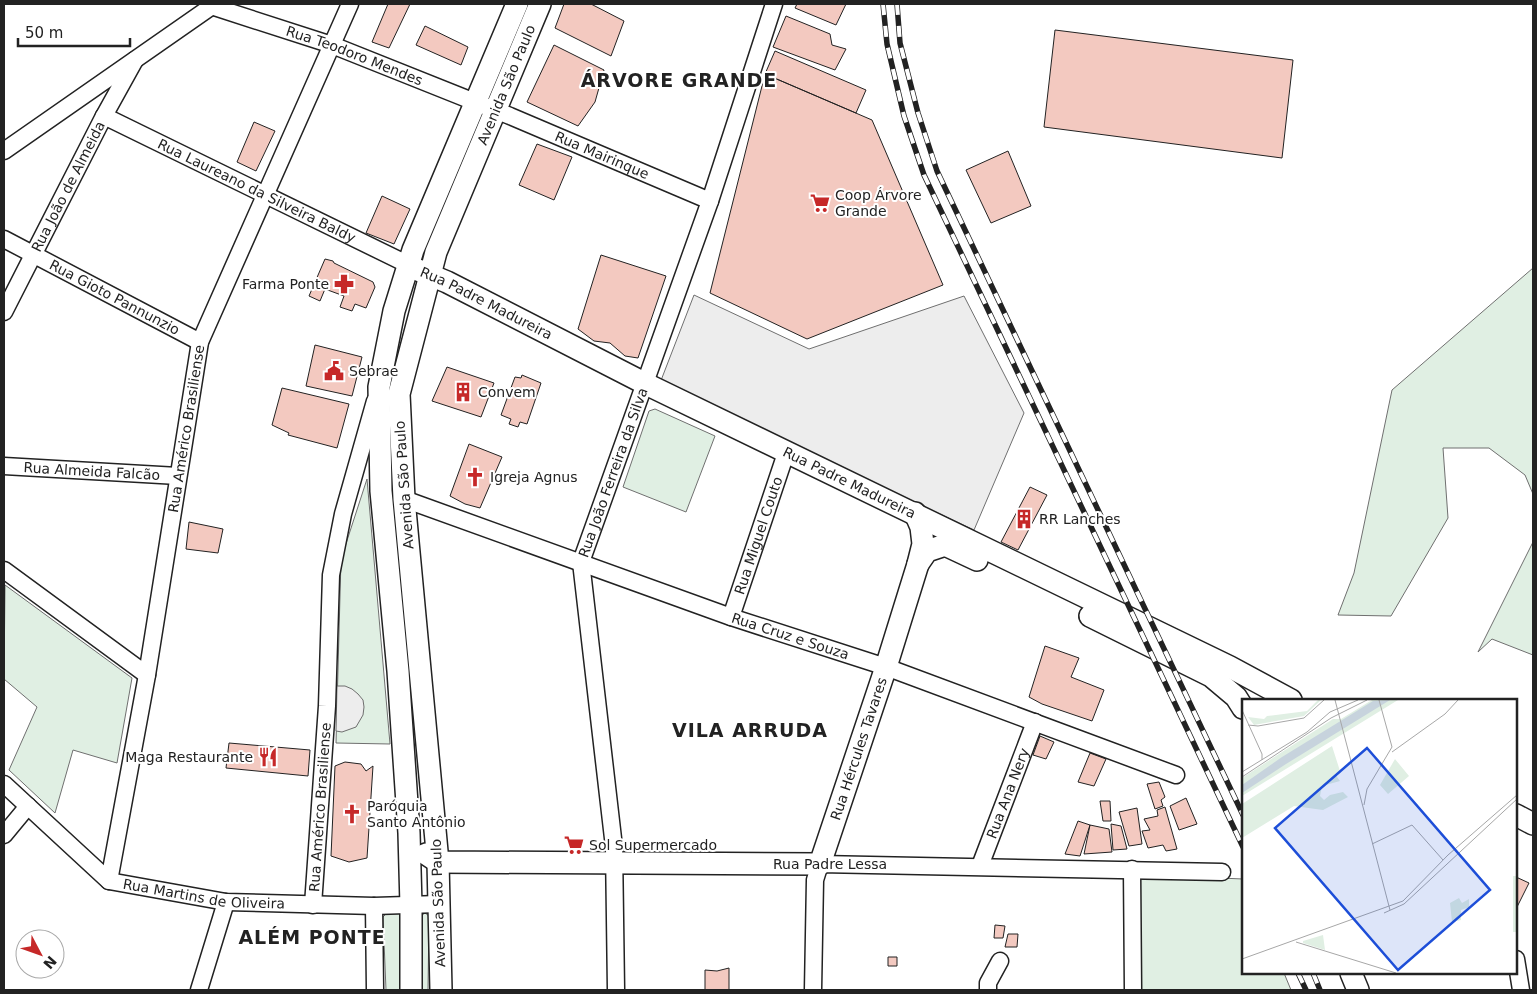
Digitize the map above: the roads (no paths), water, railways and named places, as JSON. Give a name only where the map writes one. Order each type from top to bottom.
[{"type":"main road","name":"Avenida São Paulo","points":[[411,990],[409,833],[381,491],[379,387],[394,311],[417,242],[518,4]]},
{"type":"main road","name":"Avenida São Paulo","points":[[441,990],[438,862],[404,499],[399,394],[436,252],[540,4]]},
{"type":"main road","name":"Rua Padre Madureira","points":[[409,265],[644,383],[786,453],[915,513],[1289,699]]},
{"type":"main road","name":"Rua Hércules Tavares","points":[[820,864],[886,667],[918,564],[923,544],[921,527],[915,513]]},
{"type":"main road","points":[[918,564],[927,550],[945,546],[954,548],[1211,676],[1236,697],[1242,706]]},
{"type":"main road","points":[[401,717],[412,751],[425,852],[430,858],[438,862]]},
{"type":"main road","points":[[1517,816],[1533,824]]},
{"type":"main road","name":"Rua Padre Lessa","points":[[438,862],[820,864]]},
{"type":"street","name":"Rua Américo Brasiliense","points":[[110,881],[147,674],[200,342],[350,4]]},
{"type":"street","name":"Rua João Ferreira da Silva","points":[[616,990],[614,847],[582,562],[710,201],[774,4]]},
{"type":"street","name":"Rua Teodoro Mendes","points":[[212,5],[332,45],[495,110]]},
{"type":"street","points":[[4,151],[212,5]]},
{"type":"street","name":"Rua João de Almeida","points":[[4,312],[104,116],[135,60]]},
{"type":"street","name":"Rua Mairinque","points":[[495,110],[710,201]]},
{"type":"street","name":"Rua Laureano da Silveira Baldy","points":[[104,116],[409,265]]},
{"type":"street","name":"Rua Gioto Pannunzio","points":[[4,239],[200,342]]},
{"type":"street","name":"Rua Américo Brasiliense","points":[[313,905],[326,706],[331,575],[343,514],[379,387]]},
{"type":"street","name":"Rua Miguel Couto","points":[[731,617],[786,453]]},
{"type":"street","name":"Rua Almeida Falcão","points":[[4,466],[178,476]]},
{"type":"street","name":"Rua Cruz e Souza","points":[[404,499],[731,617],[886,667],[1176,775]]},
{"type":"street","points":[[4,570],[147,674]]},
{"type":"street","name":"Rua Ana Nery","points":[[980,866],[1035,722]]},
{"type":"street","name":"Rua Martins de Oliveira","points":[[4,784],[110,881],[226,902],[374,906],[439,904]]},
{"type":"street","points":[[4,835],[28,806]]},
{"type":"street","name":"Rua Padre Lessa","points":[[820,864],[1222,872]]},
{"type":"street","name":"Rua Hércules Tavares","points":[[813,990],[815,880],[820,864]]},
{"type":"street","points":[[1132,869],[1133,990]]},
{"type":"street","points":[[200,990],[226,902]]},
{"type":"street","points":[[374,906],[375,990]]},
{"type":"street","points":[[988,990],[988,983],[1000,960]]},
{"type":"street","points":[[1517,965],[1521,990]]},
{"type":"railway","points":[[883,4],[887,44],[904,116],[924,175],[1242,845]]},
{"type":"railway","points":[[897,4],[900,43],[918,113],[937,171],[1242,813]]},
{"type":"railway","points":[[1298,974],[1306,990]]},
{"type":"railway","points":[[1313,974],[1320,990]]},
{"type":"place","name":"Coop Árvore Grande","points":[[820,203]]},
{"type":"place","name":"Farma Ponte","points":[[344,284]]},
{"type":"place","name":"Sebrae","points":[[334,371]]},
{"type":"place","name":"Convem","points":[[463,392]]},
{"type":"place","name":"Igreja Agnus","points":[[475,477]]},
{"type":"place","name":"RR Lanches","points":[[1024,519]]},
{"type":"place","name":"Maga Restaurante","points":[[268,757]]},
{"type":"place","name":"Paróquia Santo Antônio","points":[[352,814]]},
{"type":"place","name":"Sol Supermercado","points":[[574,845]]},
{"type":"district","name":"ÁRVORE GRANDE","points":[[679,80]]},
{"type":"district","name":"VILA ARRUDA","points":[[750,730]]},
{"type":"district","name":"ALÉM PONTE","points":[[312,937]]}]
